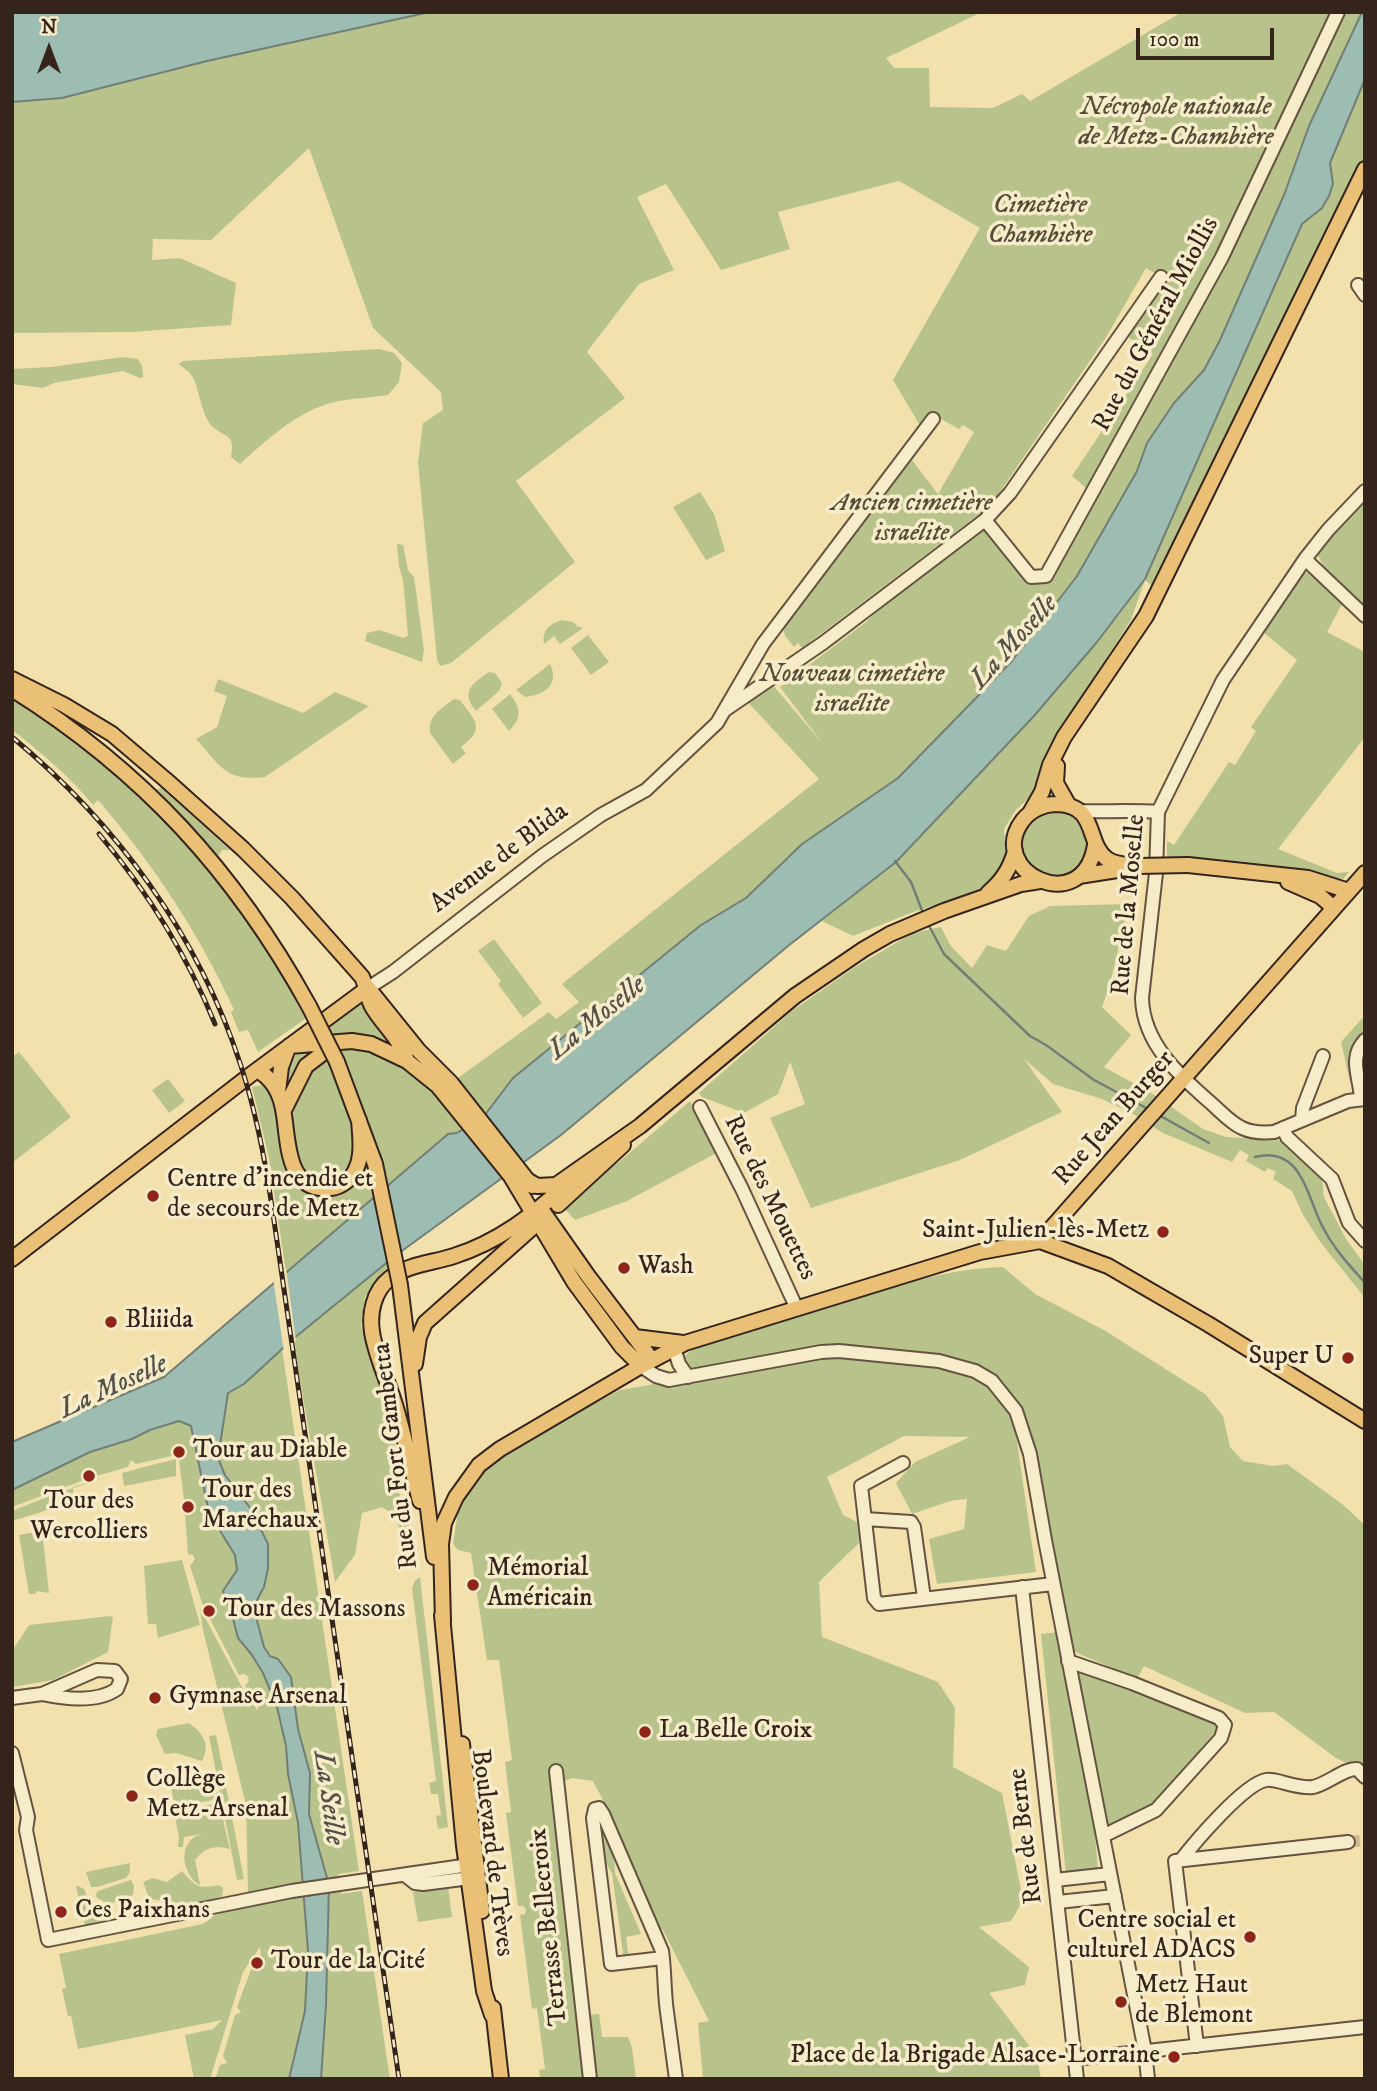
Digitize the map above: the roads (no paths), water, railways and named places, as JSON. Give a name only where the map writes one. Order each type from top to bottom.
[{"type":"main road","points":[[981,898],[999,884],[1006,873],[1015,851],[1017,830],[1042,792],[1050,765],[1078,714],[1146,616],[1365,169]]},
{"type":"main road","points":[[12,679],[64,705],[112,734],[234,840],[354,966],[368,988],[418,1050],[451,1083],[461,1105]]},
{"type":"main road","name":"Rue du Fort Gambetta","points":[[12,689],[41,707],[115,763],[164,808],[209,857],[256,918],[310,1006],[337,1062],[375,1164],[400,1285],[443,1622]]},
{"type":"main road","points":[[1015,851],[1028,874],[1053,884],[1067,883],[1079,876],[1088,868],[1093,857],[1095,845],[1091,826],[1060,792],[1055,777],[1060,745]]},
{"type":"main road","points":[[1030,813],[1042,806],[1055,804],[1073,809]]},
{"type":"main road","points":[[1095,845],[1107,859],[1117,864],[1188,865],[1308,878],[1349,891]]},
{"type":"main road","points":[[1079,876],[1138,866]]},
{"type":"main road","points":[[1264,873],[1307,889],[1334,908]]},
{"type":"main road","name":"Rue Jean Burger","points":[[1040,1241],[1365,873]]},
{"type":"main road","points":[[518,1177],[537,1186],[556,1185],[640,1126],[795,996],[864,949],[943,911],[1021,884],[1040,881]]},
{"type":"main road","points":[[368,988],[372,1007],[404,1050],[407,1061]]},
{"type":"main road","name":"Avenue de Blida","points":[[12,1259],[368,988]]},
{"type":"main road","points":[[284,1110],[306,1066],[320,1052],[338,1041]]},
{"type":"main road","points":[[278,1094],[281,1067],[289,1046],[338,1041],[371,1044],[407,1061],[461,1105],[518,1177],[540,1213],[574,1282],[622,1347],[647,1363]]},
{"type":"main road","points":[[257,1070],[269,1079],[278,1094],[284,1110],[286,1141],[292,1164],[307,1182],[334,1188],[354,1173],[359,1154],[359,1120]]},
{"type":"main road","points":[[434,1561],[396,1408],[374,1340],[372,1310],[377,1292],[390,1278],[406,1268],[455,1256],[540,1213],[606,1162],[640,1126]]},
{"type":"main road","points":[[413,1381],[419,1337],[425,1323],[600,1153]]},
{"type":"main road","points":[[497,1236],[516,1216],[520,1207],[518,1177]]},
{"type":"main road","points":[[540,1213],[635,1337],[647,1363]]},
{"type":"main road","points":[[443,1622],[441,1544],[444,1523],[456,1497],[479,1465],[524,1434],[680,1346],[980,1252],[1040,1241],[1108,1266],[1365,1422]]},
{"type":"main road","points":[[635,1337],[680,1346]]},
{"type":"main road","name":"Boulevard de Trèves","points":[[443,1622],[451,1694],[451,1723],[472,1871],[494,1996],[492,2015],[501,2079]]},
{"type":"street","name":"Rue du Général Miollis","points":[[985,520],[1031,577],[1046,576],[1222,257],[1338,12]]},
{"type":"street","points":[[725,710],[823,643],[985,520],[1010,493],[1161,277]]},
{"type":"street","name":"Avenue de Blida","points":[[368,988],[393,972],[542,856],[601,815],[646,790],[717,723],[763,644],[933,418]]},
{"type":"street","name":"Rue de la Moselle","points":[[1283,1128],[1263,1133],[1240,1127],[1183,1078],[1155,1042],[1143,1006],[1157,857],[1158,812],[1223,680],[1305,559],[1365,491]]},
{"type":"street","points":[[1305,559],[1365,616]]},
{"type":"street","points":[[1073,809],[1102,813],[1130,810],[1158,812]]},
{"type":"street","points":[[1365,1040],[1357,1050],[1354,1061],[1363,1099],[1348,1101],[1283,1128],[1287,1137],[1332,1179],[1349,1223],[1365,1241]]},
{"type":"street","points":[[1302,1120],[1303,1108],[1323,1056]]},
{"type":"street","name":"Rue des Mouettes","points":[[700,1107],[743,1189],[797,1309]]},
{"type":"street","points":[[680,1346],[679,1364],[688,1377]]},
{"type":"street","points":[[647,1363],[656,1376],[669,1380],[830,1351],[939,1361],[975,1371],[992,1381],[1017,1411],[1030,1454],[1148,2079]]},
{"type":"street","points":[[903,1463],[861,1486],[874,1598],[879,1604],[1053,1584]]},
{"type":"street","points":[[865,1519],[911,1522],[914,1527],[924,1598]]},
{"type":"street","name":"Rue de Berne","points":[[1022,1587],[1077,2079]]},
{"type":"street","points":[[1068,1661],[1219,1718],[1225,1725],[1221,1738],[1156,1810],[1103,1836]]},
{"type":"street","points":[[12,1698],[42,1694],[97,1670],[113,1670],[121,1679],[117,1689],[99,1697],[58,1697],[42,1694]]},
{"type":"street","points":[[12,1753],[27,1812],[26,1830],[47,1940],[292,1891],[405,1875],[472,1871]]},
{"type":"street","points":[[1197,2046],[1178,1861],[1242,1793],[1256,1782],[1269,1779],[1289,1786],[1313,1787],[1352,1768],[1365,1777]]},
{"type":"street","name":"Terrasse Bellecroix","points":[[556,1771],[590,2079]]},
{"type":"street","points":[[663,1958],[611,1964],[593,1818],[595,1809],[598,1808],[603,1814],[663,1958],[666,2010],[676,2079]]},
{"type":"street","points":[[1178,1861],[1348,1842]]},
{"type":"street","points":[[1055,1880],[1110,1874]]},
{"type":"street","points":[[1058,1902],[1115,1896]]},
{"type":"street","points":[[1075,2059],[1365,2027]]},
{"type":"water","points":[[12,12],[430,12],[207,61],[62,98],[12,102]]},
{"type":"water","name":"La Moselle","points":[[1362,12],[1365,12],[1365,79],[1330,163],[1333,184],[1329,196],[1322,208],[1302,224],[1145,579],[1097,642],[1034,716],[896,862],[788,946],[561,1135],[395,1256],[293,1339],[244,1384],[228,1393],[218,1458],[225,1475],[251,1509],[268,1544],[268,1568],[264,1587],[256,1602],[256,1617],[264,1647],[270,1656],[278,1659],[291,1677],[298,1729],[310,1773],[309,1814],[329,1885],[321,2079],[289,2079],[305,2011],[308,1951],[298,1823],[277,1707],[263,1673],[238,1638],[223,1591],[237,1570],[235,1555],[209,1513],[191,1426],[179,1421],[150,1430],[132,1439],[90,1452],[12,1490],[12,1442],[164,1377],[448,1134],[457,1133],[484,1116],[513,1078],[701,925],[746,898],[802,844],[898,778],[1012,661],[1077,576],[1137,471],[1147,443],[1174,403],[1204,370],[1284,195],[1309,126]]},
{"type":"waterway","points":[[895,861],[911,882],[923,913]]},
{"type":"waterway","points":[[927,922],[944,954],[1030,1036],[1094,1080],[1148,1109]]},
{"type":"waterway","points":[[1157,1114],[1209,1143]]},
{"type":"waterway","points":[[1255,1157],[1271,1155],[1284,1159],[1294,1167],[1302,1178],[1329,1238],[1365,1283]]},
{"type":"tunnel","points":[[1348,1842],[1365,1840]]},
{"type":"railway","points":[[12,737],[86,807],[120,845],[150,885],[202,972],[223,1018],[246,1083],[269,1189],[399,2079]]},
{"type":"railway","points":[[99,834],[164,924],[192,973],[215,1024]]},
{"type":"place","name":"Centre d’incendie et de secours de Metz","points":[[153,1196]]},
{"type":"place","name":"Saint-Julien-lès-Metz","points":[[1163,1232]]},
{"type":"place","name":"Wash","points":[[624,1268]]},
{"type":"place","name":"Bliiida","points":[[111,1322]]},
{"type":"place","name":"Super U","points":[[1348,1358]]},
{"type":"place","name":"Tour au Diable","points":[[179,1452]]},
{"type":"place","name":"Tour des Wercolliers","points":[[89,1476]]},
{"type":"place","name":"Tour des Maréchaux","points":[[188,1507]]},
{"type":"place","name":"Mémorial Américain","points":[[473,1585]]},
{"type":"place","name":"Tour des Massons","points":[[209,1611]]},
{"type":"place","name":"Gymnase Arsenal","points":[[155,1698]]},
{"type":"place","name":"La Belle Croix","points":[[645,1732]]},
{"type":"place","name":"Collège Metz-Arsenal","points":[[132,1796]]},
{"type":"place","name":"Ces Paixhans","points":[[61,1912]]},
{"type":"place","name":"Centre social et culturel ADACS","points":[[1250,1937]]},
{"type":"place","name":"Tour de la Cité","points":[[257,1963]]},
{"type":"place","name":"Metz Haut de Blemont","points":[[1121,2002]]},
{"type":"place","name":"Place de la Brigade Alsace-Lorraine","points":[[1174,2057]]},
{"type":"park label","name":"Nécropole nationale de Metz-Chambière","points":[[1176,124]]},
{"type":"park label","name":"Cimetière Chambière","points":[[1040,222]]},
{"type":"park label","name":"Ancien cimetière israélite","points":[[912,520]]},
{"type":"park label","name":"Nouveau cimetière israélite","points":[[852,691]]},
{"type":"water label","name":"La Seille","points":[[327,1798]]}]
